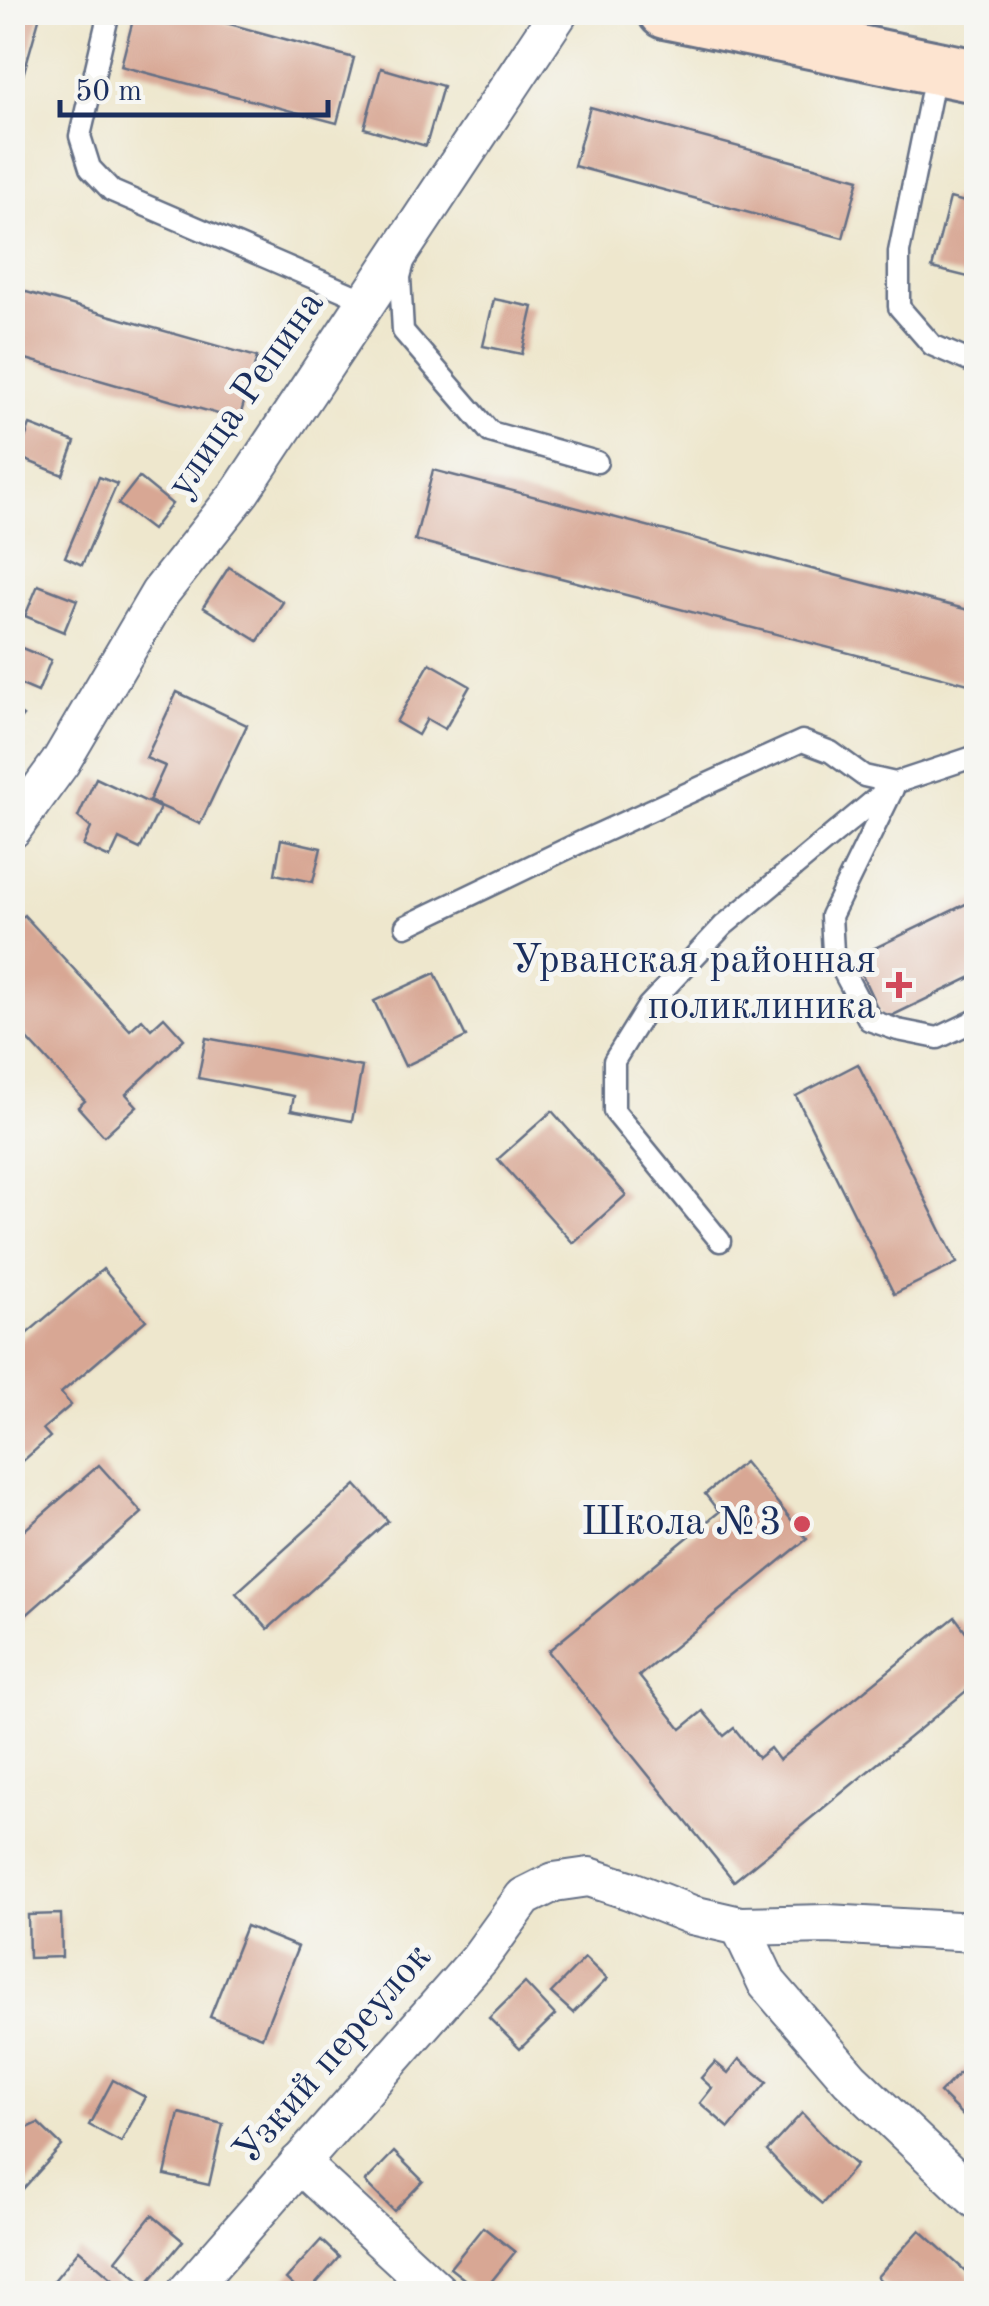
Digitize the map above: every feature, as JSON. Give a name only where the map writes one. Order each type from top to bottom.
[{"type":"street","name":"улица Репина","points":[[12,829],[60,764],[160,594],[241,491],[558,12]]},
{"type":"street","points":[[665,12],[956,72]]},
{"type":"street","name":"Узкий переулок","points":[[185,2294],[479,1958],[524,1896],[554,1882],[589,1877],[692,1915],[740,1926]]},
{"type":"street","points":[[976,1932],[827,1924],[740,1926],[768,1983],[826,2051],[976,2199]]},
{"type":"street","points":[[300,2163],[440,2294]]},
{"type":"lane","points":[[108,12],[80,136],[90,168],[112,192],[366,301]]},
{"type":"lane","points":[[956,72],[899,252],[899,306],[932,345],[976,364]]},
{"type":"lane","points":[[412,232],[400,277],[403,331],[490,432],[597,462]]},
{"type":"lane","points":[[406,926],[802,741],[830,752],[864,776],[896,783]]},
{"type":"lane","points":[[720,1241],[614,1111],[614,1060],[648,1006],[723,926],[896,783],[976,756]]},
{"type":"lane","points":[[896,783],[832,916],[833,952],[869,1020],[938,1038],[976,1020]]},
{"type":"building","points":[[12,12],[41,12],[14,107],[12,107]]},
{"type":"building","points":[[135,12],[186,12],[354,58],[337,123],[121,66]]},
{"type":"building","points":[[381,68],[443,86],[426,146],[364,128]]},
{"type":"building","points":[[590,107],[859,179],[843,238],[574,166]]},
{"type":"building","points":[[950,198],[976,205],[976,279],[932,268]]},
{"type":"building","points":[[12,288],[257,357],[239,420],[12,355]]},
{"type":"building","points":[[494,299],[533,307],[522,354],[483,346]]},
{"type":"building","points":[[30,425],[75,442],[63,475],[18,457]]},
{"type":"building","points":[[433,470],[976,612],[976,686],[415,540]]},
{"type":"building","points":[[99,477],[117,484],[82,565],[65,557]]},
{"type":"building","points":[[139,477],[172,504],[152,530],[118,504]]},
{"type":"building","points":[[229,567],[283,602],[258,641],[203,607]]},
{"type":"building","points":[[38,585],[77,600],[64,632],[25,616]]},
{"type":"building","points":[[12,644],[51,660],[38,692],[12,681]]},
{"type":"building","points":[[430,663],[470,686],[445,729],[427,719],[418,735],[396,722]]},
{"type":"building","points":[[177,692],[247,725],[200,824],[149,801],[165,766],[146,758]]},
{"type":"building","points":[[12,708],[23,716],[12,729]]},
{"type":"building","points":[[96,778],[160,808],[140,849],[119,839],[110,858],[83,846],[91,828],[78,817]]},
{"type":"building","points":[[281,839],[321,848],[313,882],[275,874]]},
{"type":"building","points":[[976,899],[976,975],[883,1020],[854,958]]},
{"type":"building","points":[[24,915],[130,1030],[142,1019],[151,1029],[164,1017],[184,1039],[126,1094],[137,1106],[104,1136],[78,1107],[85,1101],[12,1022],[12,926]]},
{"type":"building","points":[[435,973],[466,1037],[405,1066],[374,1001]]},
{"type":"building","points":[[206,1038],[362,1067],[352,1121],[291,1110],[294,1096],[198,1078]]},
{"type":"building","points":[[858,1064],[957,1263],[894,1294],[796,1096]]},
{"type":"building","points":[[552,1111],[626,1195],[573,1243],[498,1159]]},
{"type":"building","points":[[12,1190],[22,1200],[12,1210]]},
{"type":"building","points":[[103,1269],[146,1320],[61,1393],[71,1405],[43,1429],[50,1437],[23,1461],[19,1456],[12,1461],[12,1346]]},
{"type":"building","points":[[744,1462],[807,1539],[639,1676],[681,1729],[703,1711],[724,1736],[734,1728],[758,1758],[770,1748],[779,1760],[955,1617],[976,1645],[976,1683],[734,1881],[548,1651],[719,1512],[705,1494]]},
{"type":"building","points":[[99,1465],[142,1513],[14,1626],[12,1541]]},
{"type":"building","points":[[356,1485],[388,1521],[268,1629],[236,1593]]},
{"type":"building","points":[[61,1914],[62,1957],[29,1958],[28,1915]]},
{"type":"building","points":[[246,1926],[298,1947],[262,2037],[210,2017]]},
{"type":"building","points":[[585,1958],[607,1979],[573,2013],[551,1993]]},
{"type":"building","points":[[525,1983],[555,2015],[520,2049],[489,2018]]},
{"type":"building","points":[[739,2059],[767,2082],[729,2128],[700,2103],[712,2088],[701,2078],[715,2062],[728,2073]]},
{"type":"building","points":[[965,2067],[976,2079],[976,2115],[969,2122],[940,2093]]},
{"type":"building","points":[[113,2080],[145,2097],[121,2142],[89,2125]]},
{"type":"building","points":[[179,2113],[223,2124],[209,2185],[165,2175]]},
{"type":"building","points":[[802,2113],[856,2165],[822,2204],[767,2151]]},
{"type":"building","points":[[38,2123],[62,2146],[12,2201],[12,2132]]},
{"type":"building","points":[[394,2152],[423,2181],[394,2211],[365,2182]]},
{"type":"building","points":[[152,2215],[183,2241],[146,2285],[116,2260]]},
{"type":"building","points":[[483,2227],[515,2252],[482,2293],[450,2268]]},
{"type":"building","points":[[920,2230],[972,2277],[957,2294],[895,2294],[877,2277]]},
{"type":"building","points":[[321,2240],[339,2257],[307,2294],[302,2294],[286,2279]]},
{"type":"building","points":[[79,2250],[130,2294],[43,2294]]},
{"type":"place","name":"Урванская районная поликлиника","points":[[899,985]]},
{"type":"place","name":"Школа №3","points":[[802,1524]]}]
